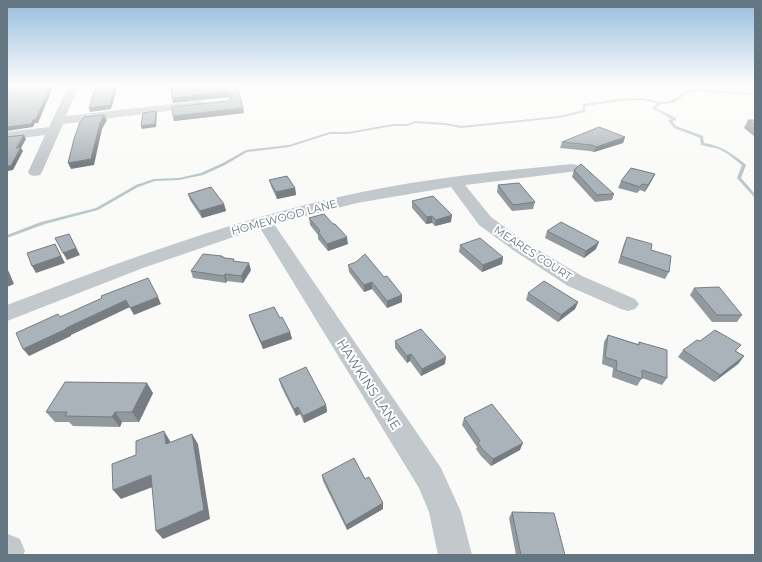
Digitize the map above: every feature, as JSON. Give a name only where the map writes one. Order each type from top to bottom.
[{"type":"street","points":[[35,172],[62,111]]},
{"type":"street","points":[[7,136],[55,126],[156,111]]},
{"type":"street","name":"HOMEWOOD LANE","points":[[7,313],[103,275],[189,244],[264,221],[356,198],[454,181],[572,168]]},
{"type":"street","name":"MEARES COURT","points":[[454,181],[485,221],[519,246],[575,281],[628,304]]},
{"type":"street","name":"HAWKINS LANE","points":[[264,221],[430,478],[445,512],[455,555]]},
{"type":"building","points":[[7,111],[39,111],[36,119],[33,120],[31,124],[7,127]]},
{"type":"building","points":[[156,111],[155,124],[141,126],[143,113]]},
{"type":"building","points":[[172,111],[215,111],[173,116]]},
{"type":"building","points":[[104,115],[100,123],[91,159],[68,163],[80,122],[84,117]]},
{"type":"building","points":[[748,120],[755,120],[755,125]]},
{"type":"building","points":[[599,127],[625,137],[596,147],[592,145],[562,142]]},
{"type":"building","points":[[24,135],[16,148],[21,147],[11,166],[7,166],[7,137]]},
{"type":"building","points":[[581,164],[614,194],[597,195],[574,170]]},
{"type":"building","points":[[631,168],[655,174],[648,185],[642,184],[640,187],[621,181]]},
{"type":"building","points":[[287,176],[295,188],[276,192],[269,180]]},
{"type":"building","points":[[519,183],[535,202],[513,205],[498,185]]},
{"type":"building","points":[[211,187],[224,204],[200,211],[188,194]]},
{"type":"building","points":[[433,196],[452,215],[436,220],[432,216],[427,217],[412,201]]},
{"type":"building","points":[[324,214],[347,237],[327,244],[318,232],[320,231],[309,218]]},
{"type":"building","points":[[561,222],[599,242],[586,251],[547,231]]},
{"type":"building","points":[[69,234],[76,248],[63,253],[55,238]]},
{"type":"building","points":[[627,237],[652,244],[651,250],[671,256],[669,272],[621,256]]},
{"type":"building","points":[[480,238],[503,257],[483,265],[460,245]]},
{"type":"building","points":[[55,244],[61,256],[32,266],[27,253]]},
{"type":"building","points":[[203,254],[222,256],[221,257],[224,258],[234,259],[233,261],[249,263],[241,276],[225,274],[224,276],[191,271]]},
{"type":"building","points":[[365,254],[384,277],[387,276],[402,295],[387,301],[372,282],[364,285],[348,265],[356,262]]},
{"type":"building","points":[[148,278],[158,297],[130,308],[126,300],[23,349],[16,333],[58,314],[60,317],[102,298],[101,296]]},
{"type":"building","points":[[544,281],[578,302],[561,315],[528,293]]},
{"type":"building","points":[[719,287],[742,315],[717,315],[694,288]]},
{"type":"building","points":[[274,307],[280,318],[282,317],[290,332],[261,342],[249,315]]},
{"type":"building","points":[[421,329],[446,357],[422,369],[411,354],[407,356],[395,341]]},
{"type":"building","points":[[715,330],[741,345],[735,351],[744,356],[720,375],[683,350],[697,340],[700,341]]},
{"type":"building","points":[[608,335],[639,345],[639,342],[667,350],[667,378],[642,370],[642,379],[616,370],[617,361],[605,357]]},
{"type":"building","points":[[306,367],[326,405],[303,416],[298,407],[294,409],[279,379]]},
{"type":"building","points":[[65,382],[147,383],[132,412],[115,412],[112,417],[65,416],[67,412],[46,412]]},
{"type":"building","points":[[492,404],[523,443],[493,459],[478,443],[480,441],[464,418]]},
{"type":"building","points":[[164,431],[166,444],[192,434],[204,510],[156,531],[151,475],[113,490],[112,464],[136,455],[136,441]]},
{"type":"building","points":[[354,458],[365,479],[369,477],[383,503],[346,525],[322,475]]},
{"type":"building","points":[[512,512],[554,513],[565,555],[521,555]]},
{"type":"waterway","points":[[7,237],[43,223],[97,209],[137,186],[155,180],[179,179],[202,174],[224,164],[246,151],[289,146],[330,133],[348,133],[393,125],[408,125],[415,122],[446,124],[461,127],[559,117],[583,111]]},
{"type":"waterway","points":[[659,111],[675,119],[670,120],[675,127],[702,137],[702,144],[715,146],[725,150],[744,165],[739,178],[755,196]]}]
